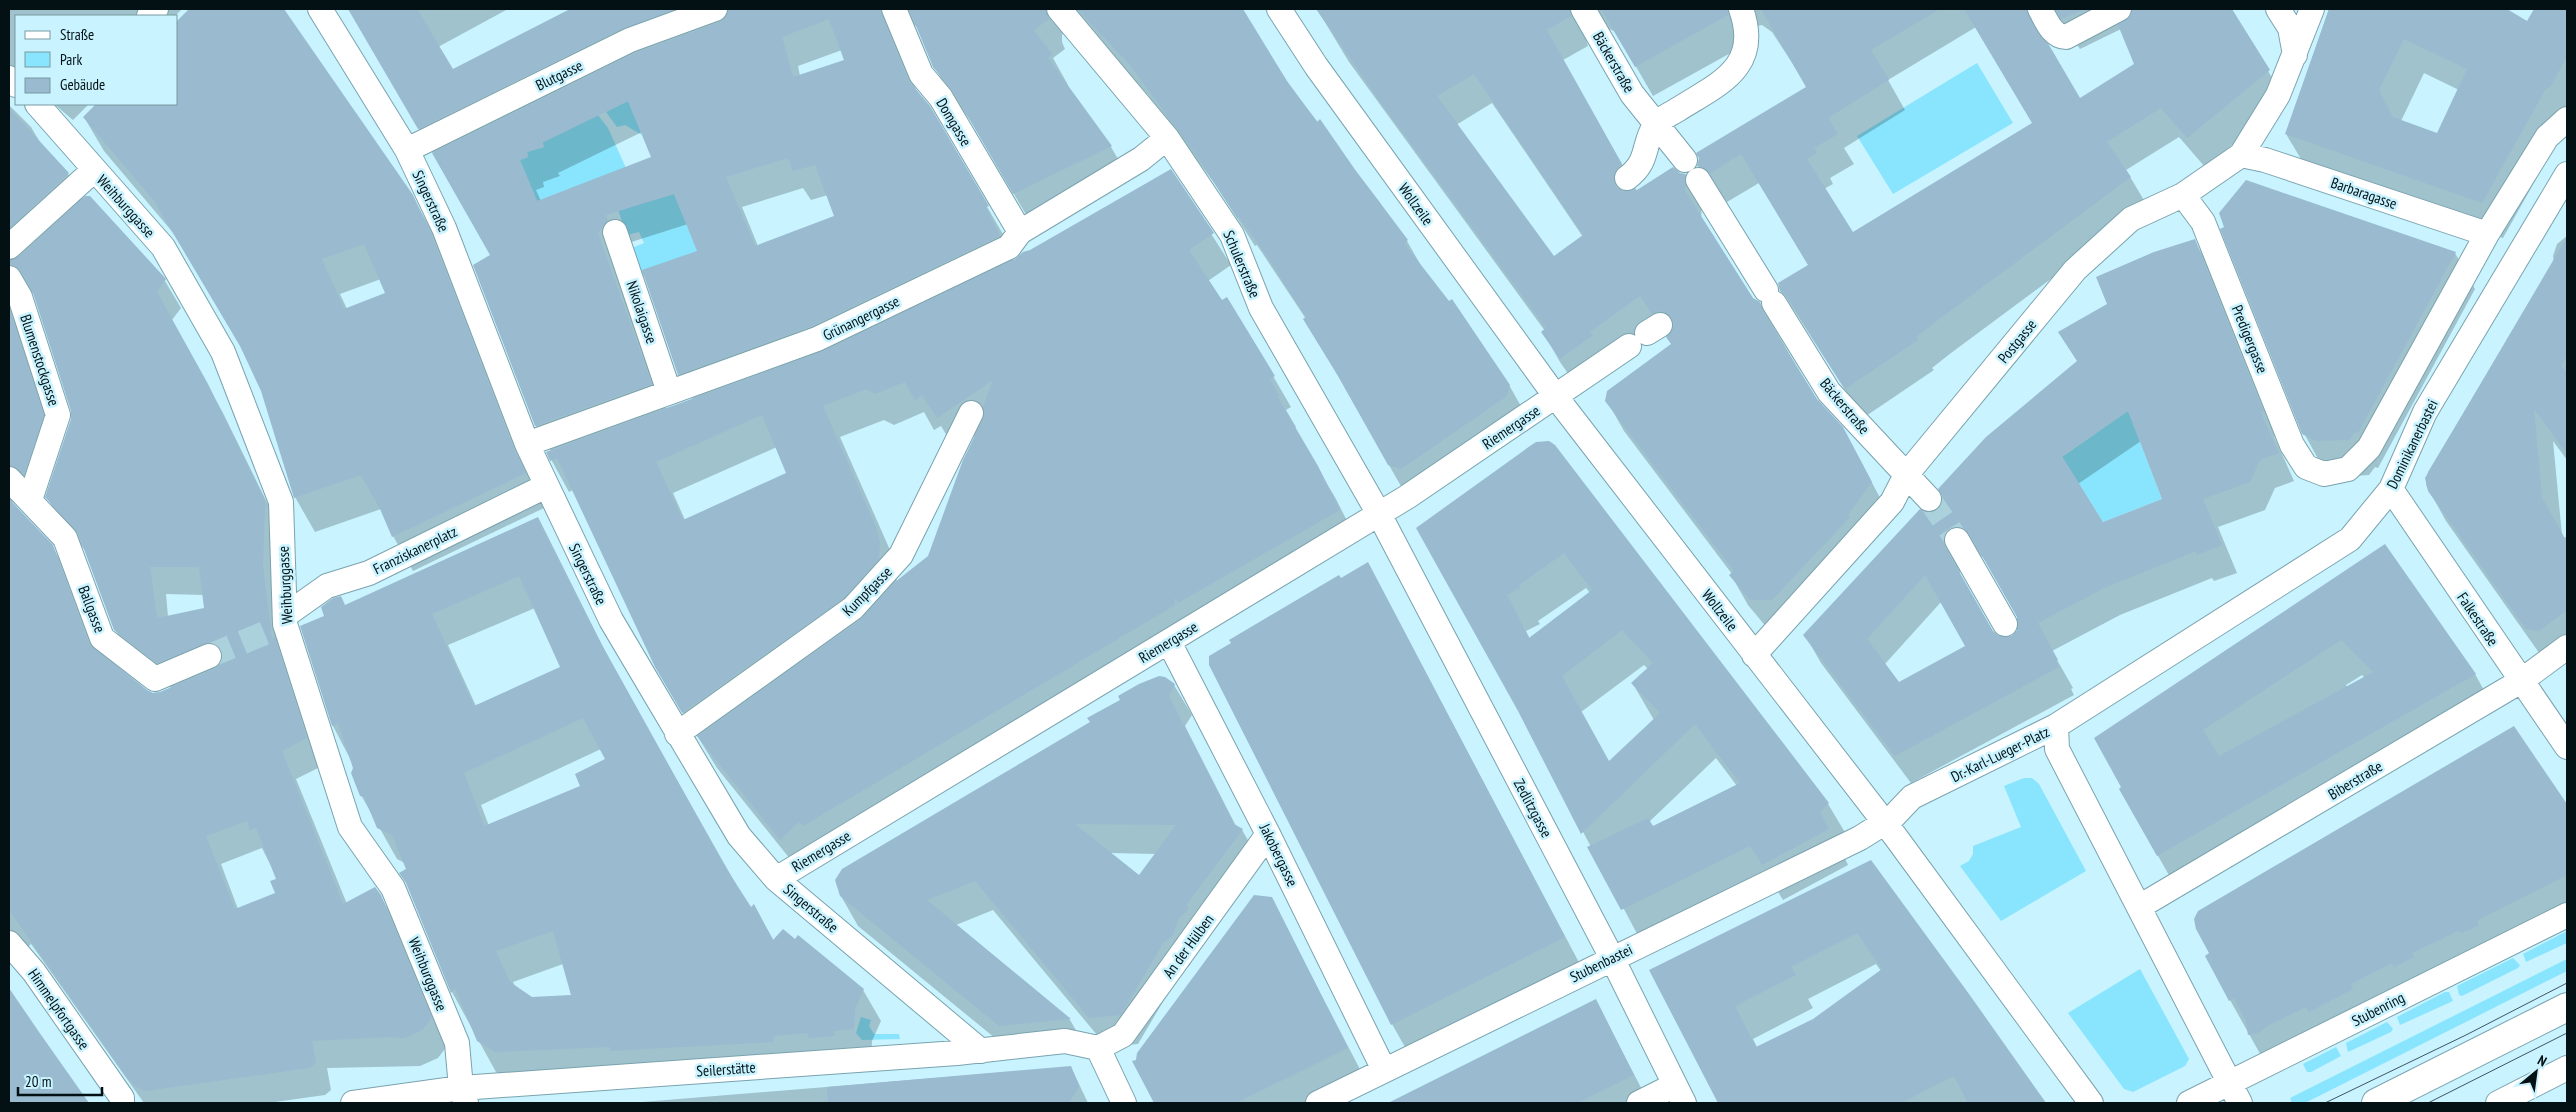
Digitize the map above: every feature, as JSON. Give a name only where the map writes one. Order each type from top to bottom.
[{"type":"main road","points":[[2376,1103],[2567,1007]]},
{"type":"street","name":"Singerstraße","points":[[320,9],[407,150],[444,228],[527,444],[611,620],[739,836],[776,879],[981,1051]]},
{"type":"street","name":"Blutgasse","points":[[407,150],[630,40],[715,9]]},
{"type":"street","name":"Domgasse","points":[[894,9],[921,74],[941,98],[1020,232]]},
{"type":"street","name":"Schulerstraße","points":[[1059,9],[1167,138],[1232,235],[1261,308],[1379,514]]},
{"type":"street","name":"Wollzeile","points":[[1279,9],[1316,66],[1556,397],[1884,823]]},
{"type":"street","name":"Bäckerstraße","points":[[1584,9],[1632,94],[1685,160]]},
{"type":"street","points":[[1627,178],[1639,169],[1656,124],[1732,75],[1742,60],[1746,45],[1741,9]]},
{"type":"street","points":[[2040,9],[2053,32],[2060,37],[2066,37],[2119,9]]},
{"type":"street","points":[[2278,9],[2290,28],[2295,55]]},
{"type":"street","name":"Postgasse","points":[[1754,655],[1892,502],[1906,475],[2075,270],[2131,219],[2182,195],[2241,155],[2278,95],[2312,9]]},
{"type":"street","name":"Weihburggasse","points":[[49,108],[94,170],[163,247],[223,352],[281,502],[281,623],[350,827],[393,888],[457,1043],[463,1096]]},
{"type":"street","points":[[2487,234],[2547,137],[2567,119]]},
{"type":"street","name":"Grünangergasse","points":[[527,444],[817,339],[1009,247],[1020,232],[1141,159],[1167,138]]},
{"type":"street","name":"Barbaragasse","points":[[2241,155],[2265,160],[2487,234]]},
{"type":"street","points":[[9,247],[94,170]]},
{"type":"street","name":"Dominikanerbastei","points":[[2056,726],[2350,539],[2391,490],[2425,412],[2567,174]]},
{"type":"street","name":"Bäckerstraße","points":[[1698,180],[1829,392],[1928,499]]},
{"type":"street","name":"Predigergasse","points":[[2182,195],[2203,222],[2292,446],[2306,467],[2324,474],[2348,469],[2369,448],[2487,234]]},
{"type":"street","name":"Nikolaigasse","points":[[615,232],[669,392]]},
{"type":"street","name":"Blumenstockgasse","points":[[9,278],[20,297],[58,414],[30,500]]},
{"type":"street","points":[[1556,397],[1645,334]]},
{"type":"street","name":"Riemergasse","points":[[776,879],[1379,514],[1556,397]]},
{"type":"street","name":"Kumpfgasse","points":[[677,734],[853,608],[901,555],[971,413]]},
{"type":"street","name":"Ballgasse","points":[[9,479],[66,538],[102,638],[155,680],[209,656]]},
{"type":"street","name":"Franziskanerplatz","points":[[281,623],[328,586],[369,573],[546,486]]},
{"type":"street","name":"Falkestraße","points":[[2391,490],[2521,682],[2567,746]]},
{"type":"street","name":"Zedlitzgasse","points":[[1379,514],[1612,958],[1679,1094]]},
{"type":"street","points":[[1957,540],[2005,624]]},
{"type":"street","name":"Jakobergasse","points":[[1169,642],[1268,834],[1384,1070]]},
{"type":"street","name":"Biberstraße","points":[[2139,907],[2521,682],[2567,647]]},
{"type":"street","name":"Dr.-Karl-Lueger-Platz","points":[[1884,823],[1912,796],[2056,726],[2057,750],[2240,1103]]},
{"type":"street","points":[[1884,823],[2091,1103]]},
{"type":"street","name":"Stubenbastei","points":[[1318,1103],[1860,838],[1884,823]]},
{"type":"street","name":"An der Hülben","points":[[1098,1048],[1123,1036],[1268,834]]},
{"type":"street","name":"Stubenring","points":[[2189,1103],[2567,915]]},
{"type":"street","name":"Himmelpfortgasse","points":[[9,943],[34,972],[122,1098],[122,1103]]},
{"type":"street","name":"Seilerstätte","points":[[353,1103],[463,1096],[981,1051],[1065,1041],[1098,1048]]},
{"type":"street","points":[[1098,1048],[1124,1103]]},
{"type":"street","points":[[2498,1103],[2567,1068]]},
{"type":"street","points":[[1639,1103],[1679,1094]]},
{"type":"green space","points":[[1977,63],[2013,123],[1893,194],[1857,136]]},
{"type":"green space","points":[[628,101],[642,135],[625,125],[617,127],[606,112]]},
{"type":"green space","points":[[598,115],[608,128],[626,168],[537,201],[520,160],[528,157],[527,152],[544,147],[541,138]]},
{"type":"green space","points":[[674,194],[699,255],[642,277],[632,248],[644,243],[639,232],[627,235],[618,210]]},
{"type":"green space","points":[[2128,411],[2162,499],[2103,522],[2062,457]]},
{"type":"green space","points":[[2024,778],[2032,778],[2039,784],[2086,871],[2001,921],[1960,866],[1969,861],[1973,854],[1973,846],[2021,827],[2004,786]]},
{"type":"green space","points":[[2567,931],[2567,943],[2526,962],[2523,954]]},
{"type":"green space","points":[[2513,958],[2520,965],[2518,968],[2462,996],[2459,995],[2457,986]]},
{"type":"green space","points":[[2567,959],[2567,971],[2305,1103],[2292,1103],[2290,1098]]},
{"type":"green space","points":[[2140,969],[2189,1059],[2185,1066],[2133,1092],[2124,1089],[2068,1013]]},
{"type":"green space","points":[[2445,992],[2449,992],[2453,1001],[2400,1025],[2397,1017]]},
{"type":"green space","points":[[861,1017],[871,1020],[869,1026],[874,1034],[899,1034],[900,1039],[862,1040],[856,1033]]},
{"type":"green space","points":[[2387,1022],[2393,1029],[2391,1032],[2348,1052],[2346,1043]]},
{"type":"green space","points":[[2336,1047],[2341,1056],[2311,1072],[2307,1072],[2303,1064]]},
{"type":"building","points":[[189,9],[284,9],[413,195],[431,233],[514,449],[526,473],[392,537],[380,509],[361,475],[294,498],[261,391],[240,346],[154,201],[83,117],[95,105],[178,105],[178,20]],"holes":[[[364,244],[385,293],[344,309],[322,259]]]},
{"type":"building","points":[[348,9],[417,9],[453,69],[570,9],[676,9],[624,28],[418,129]]},
{"type":"building","points":[[728,9],[880,9],[908,80],[930,106],[989,206],[986,207],[1000,236],[812,326],[678,375],[642,270],[697,251],[674,194],[606,215],[608,221],[598,233],[652,384],[535,426],[473,265],[490,255],[432,153],[635,53],[720,22],[726,17]],"holes":[[[829,19],[844,60],[793,77],[782,37]],[[628,101],[651,157],[537,201],[520,160],[528,157],[527,152],[544,147],[542,143]],[[788,158],[793,171],[815,165],[834,216],[755,246],[726,177]]]},
{"type":"building","points":[[909,9],[1046,9],[1049,19],[1034,30],[1052,54],[1048,58],[1112,146],[1013,194],[953,91],[933,67]]},
{"type":"building","points":[[1077,9],[1243,9],[1287,81],[1317,122],[1320,119],[1408,240],[1404,243],[1449,301],[1452,299],[1510,385],[1507,396],[1401,469],[1388,465],[1338,376],[1303,319],[1306,317],[1262,249],[1239,217],[1237,218],[1196,155],[1130,65]]},
{"type":"building","points":[[1316,9],[1569,9],[1571,16],[1547,30],[1622,164],[1614,174],[1616,187],[1623,191],[1637,190],[1673,167],[1680,173],[1686,174],[1684,180],[1686,187],[1684,189],[1753,298],[1760,302],[1762,310],[1817,399],[1843,427],[1872,482],[1848,515],[1850,517],[1772,600],[1750,600],[1729,575],[1734,571],[1605,401],[1607,391],[1671,344],[1666,337],[1672,331],[1674,324],[1671,317],[1660,311],[1652,314],[1640,296],[1590,332],[1593,335],[1560,359],[1541,332],[1546,328],[1378,99]],"holes":[[[1474,74],[1583,235],[1554,256],[1437,96]]]},
{"type":"building","points":[[1601,9],[1728,9],[1728,15],[1635,67]]},
{"type":"building","points":[[1761,9],[1940,9],[1871,50],[1889,80],[1828,118],[1838,134],[1814,148],[1817,153],[1807,159],[1853,232],[2032,123],[1964,9],[2026,9],[2036,30],[2049,45],[2080,98],[2134,64],[2118,25],[2130,17],[2133,9],[2232,9],[2270,70],[2187,138],[2161,108],[2107,142],[2131,177],[1934,323],[1916,337],[1918,340],[1845,389],[1786,296],[1780,291],[1778,283],[1808,265],[1741,154],[1710,173],[1704,168],[1697,166],[1699,158],[1696,153],[1806,87]]},
{"type":"building","points":[[2055,9],[2085,9],[2061,19]]},
{"type":"building","points":[[2329,9],[2507,9],[2527,21],[2534,9],[2567,9],[2567,56],[2551,86],[2545,90],[2482,203],[2285,134]],"holes":[[[2404,39],[2467,69],[2437,133],[2393,117],[2379,90]]]},
{"type":"building","points":[[9,108],[69,173],[9,229]]},
{"type":"building","points":[[1171,169],[1214,233],[1189,250],[1222,300],[1227,297],[1275,376],[1270,379],[1279,396],[1277,396],[1318,466],[1340,510],[1178,603],[1175,597],[1175,605],[803,826],[799,822],[780,840],[697,736],[861,619],[895,582],[928,556],[963,460],[983,419],[983,407],[993,380],[937,418],[922,395],[915,400],[905,382],[875,394],[866,389],[823,406],[876,527],[880,542],[879,559],[844,598],[682,713],[655,667],[557,458],[550,461],[546,452],[823,351],[1015,259],[1023,252],[1030,250]],"holes":[[[762,415],[786,473],[683,520],[656,462]]]},
{"type":"building","points":[[2246,180],[2456,252],[2358,433],[2355,432],[2349,440],[2316,441],[2302,434],[2220,229],[2224,227],[2219,213]]},
{"type":"building","points":[[85,196],[90,196],[166,279],[157,292],[208,384],[267,505],[265,508],[263,565],[272,638],[275,637],[307,738],[282,751],[343,904],[375,887],[381,895],[432,1018],[422,1030],[404,1038],[312,1041],[316,1063],[309,1068],[145,1091],[135,1086],[125,1075],[9,910],[9,499],[53,545],[89,643],[147,690],[153,693],[160,692],[214,669],[220,664],[223,657],[218,645],[210,642],[157,663],[114,630],[78,533],[45,497],[71,419],[71,411],[33,293],[21,271],[9,264],[9,260],[18,257]],"holes":[[[150,567],[199,567],[204,608],[157,618]],[[247,821],[250,830],[256,828],[276,879],[270,881],[275,893],[235,909],[206,836]]]},
{"type":"building","points":[[2567,237],[2567,355],[2561,366],[2567,372],[2567,454],[2534,409],[2542,498],[2567,542],[2567,610],[2539,631],[2526,629],[2428,491],[2425,478]]},
{"type":"building","points":[[2195,239],[2264,413],[2260,411],[2279,453],[2260,460],[2250,482],[2203,499],[2222,545],[2197,555],[2196,551],[2104,588],[2038,623],[2058,660],[2056,661],[2059,667],[1895,756],[1803,635],[1920,509],[1932,512],[1939,509],[1942,496],[1938,489],[1986,437],[2077,361],[2058,332],[2107,304],[2096,277],[2154,252]],"holes":[[[2128,411],[2162,499],[2103,522],[2062,456]],[[1958,526],[1969,533],[2017,617],[2017,630],[2011,636],[1999,636],[1993,631],[1945,547],[1943,539],[1945,533],[1951,528]],[[1925,575],[1965,646],[1899,682],[1867,639]]]},
{"type":"building","points":[[9,307],[44,415],[24,475],[13,466],[9,466]]},
{"type":"building","points":[[1549,441],[1555,445],[1829,803],[1820,812],[1829,829],[1762,865],[1750,846],[1621,910],[1587,847],[1648,818],[1653,826],[1740,783],[1695,724],[1581,834],[1518,711],[1416,528],[1536,442]],"holes":[[[1564,553],[1592,590],[1529,638],[1507,595],[1520,588],[1519,585]],[[1622,630],[1653,663],[1631,683],[1660,713],[1609,761],[1562,676]]]},
{"type":"building","points":[[538,517],[602,645],[726,868],[751,907],[754,904],[773,940],[783,929],[795,939],[798,935],[864,989],[855,1009],[854,1029],[834,1031],[835,1036],[809,1038],[807,1033],[774,1036],[773,1042],[610,1051],[610,1047],[495,1052],[477,1041],[455,988],[451,993],[406,883],[399,873],[406,869],[392,835],[377,828],[364,797],[360,796],[351,773],[353,768],[338,723],[332,726],[300,626],[324,616],[321,607],[333,598],[341,596],[345,605]],"holes":[[[519,576],[560,667],[474,706],[432,614]],[[583,718],[605,759],[575,774],[580,786],[484,826],[464,773]],[[553,931],[571,995],[532,997],[510,982],[496,951]]]},
{"type":"building","points":[[2385,544],[2476,674],[2157,856],[2119,789],[2121,787],[2094,738]],"holes":[[[2341,640],[2373,672],[2219,756],[2203,730]]]},
{"type":"building","points":[[1368,562],[1565,937],[1391,1025],[1209,665],[1209,656],[1231,643],[1229,640],[1339,575],[1341,578]]},
{"type":"building","points":[[1159,676],[1165,677],[1175,684],[1169,696],[1234,824],[1243,829],[1187,904],[1188,909],[1178,920],[1173,935],[1163,943],[1121,1015],[1089,1018],[975,881],[927,900],[1071,1019],[999,1026],[840,896],[835,880],[842,869],[1090,722],[1087,718],[1120,700],[1118,696],[1139,684]],"holes":[[[1075,824],[1176,825],[1139,875]]]},
{"type":"building","points":[[2514,726],[2567,804],[2567,875],[2478,920],[2478,926],[2461,933],[2458,931],[2412,953],[2414,957],[2394,967],[2392,963],[2351,984],[2353,989],[2309,1012],[2306,1007],[2267,1026],[2260,1032],[2248,1035],[2246,1021],[2234,998],[2229,1001],[2205,956],[2209,953],[2196,929],[2194,919],[2198,911]]},
{"type":"building","points":[[1871,860],[2046,1103],[1968,1103],[1954,1076],[1901,1103],[1718,1103],[1649,970]],"holes":[[[1857,933],[1882,969],[1813,1019],[1756,1047],[1735,1006],[1796,975],[1791,967]]]},
{"type":"building","points":[[1254,895],[1272,897],[1348,1048],[1236,1103],[1154,1103],[1132,1061],[1136,1060],[1137,1053]]},
{"type":"building","points":[[9,988],[39,1032],[89,1103],[9,1103]]},
{"type":"building","points":[[1596,999],[1634,1075],[1577,1103],[1388,1103]]},
{"type":"building","points":[[1071,1066],[1079,1086],[1069,1103],[828,1103],[827,1087]]},
{"type":"tunnel","points":[[1929,499],[1957,540]]},
{"type":"tunnel","points":[[209,656],[270,631]]},
{"type":"tram line","points":[[2325,1103],[2466,1035],[2567,983]]},
{"type":"tram line","points":[[2428,1103],[2567,1033]]}]
